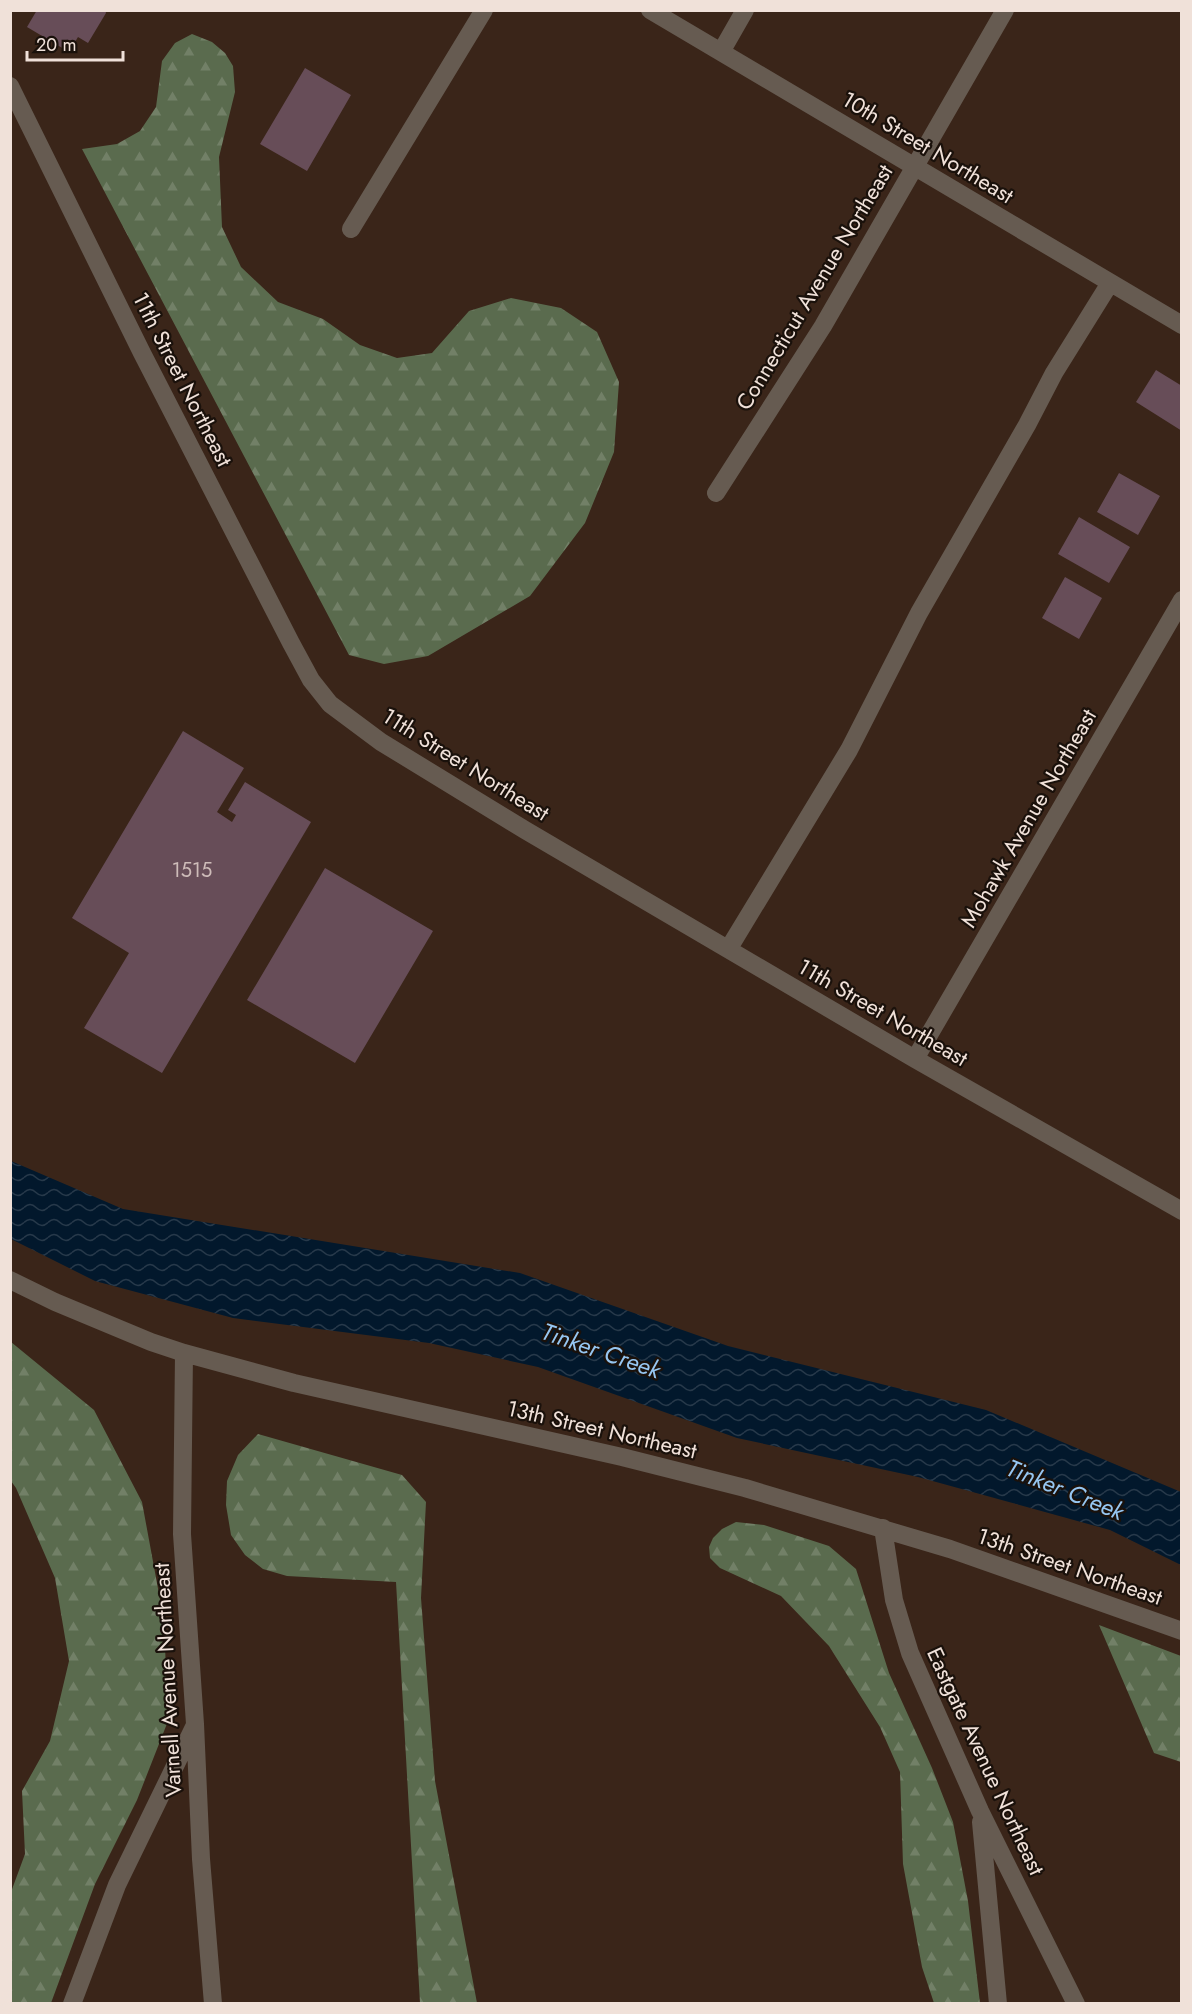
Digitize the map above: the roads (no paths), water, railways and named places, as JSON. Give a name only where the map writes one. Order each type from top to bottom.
[{"type":"street","points":[[351,229],[484,10]]},
{"type":"street","name":"10th Street Northeast","points":[[650,10],[1182,325]]},
{"type":"street","points":[[721,52],[745,10]]},
{"type":"street","name":"Connecticut Avenue Northeast","points":[[716,493],[823,326],[1005,10]]},
{"type":"street","name":"11th Street Northeast","points":[[10,86],[142,353],[291,643],[311,680],[330,704],[381,742],[525,830],[915,1059],[1182,1211]]},
{"type":"street","points":[[729,948],[849,750],[919,613],[1028,425],[1054,373],[1110,283]]},
{"type":"street","name":"Mohawk Avenue Northeast","points":[[915,1059],[1182,600]]},
{"type":"street","name":"13th Street Northeast","points":[[10,1280],[151,1342],[184,1353],[294,1383],[622,1457],[745,1488],[961,1553],[1182,1631]]},
{"type":"street","name":"Varnell Avenue Northeast","points":[[184,1353],[182,1534],[195,1724],[201,1859],[213,2004]]},
{"type":"street","name":"Eastgate Avenue Northeast","points":[[883,1528],[894,1600],[910,1653],[980,1811],[1076,2004]]},
{"type":"street","points":[[72,2004],[117,1885],[195,1724]]},
{"type":"street","points":[[980,1811],[998,2004]]},
{"type":"water","name":"Tinker Creek","points":[[11,1161],[123,1209],[520,1273],[728,1346],[986,1410],[1181,1492],[1181,1565],[1110,1530],[918,1477],[737,1438],[538,1367],[429,1343],[233,1318],[95,1281],[11,1239]]}]
